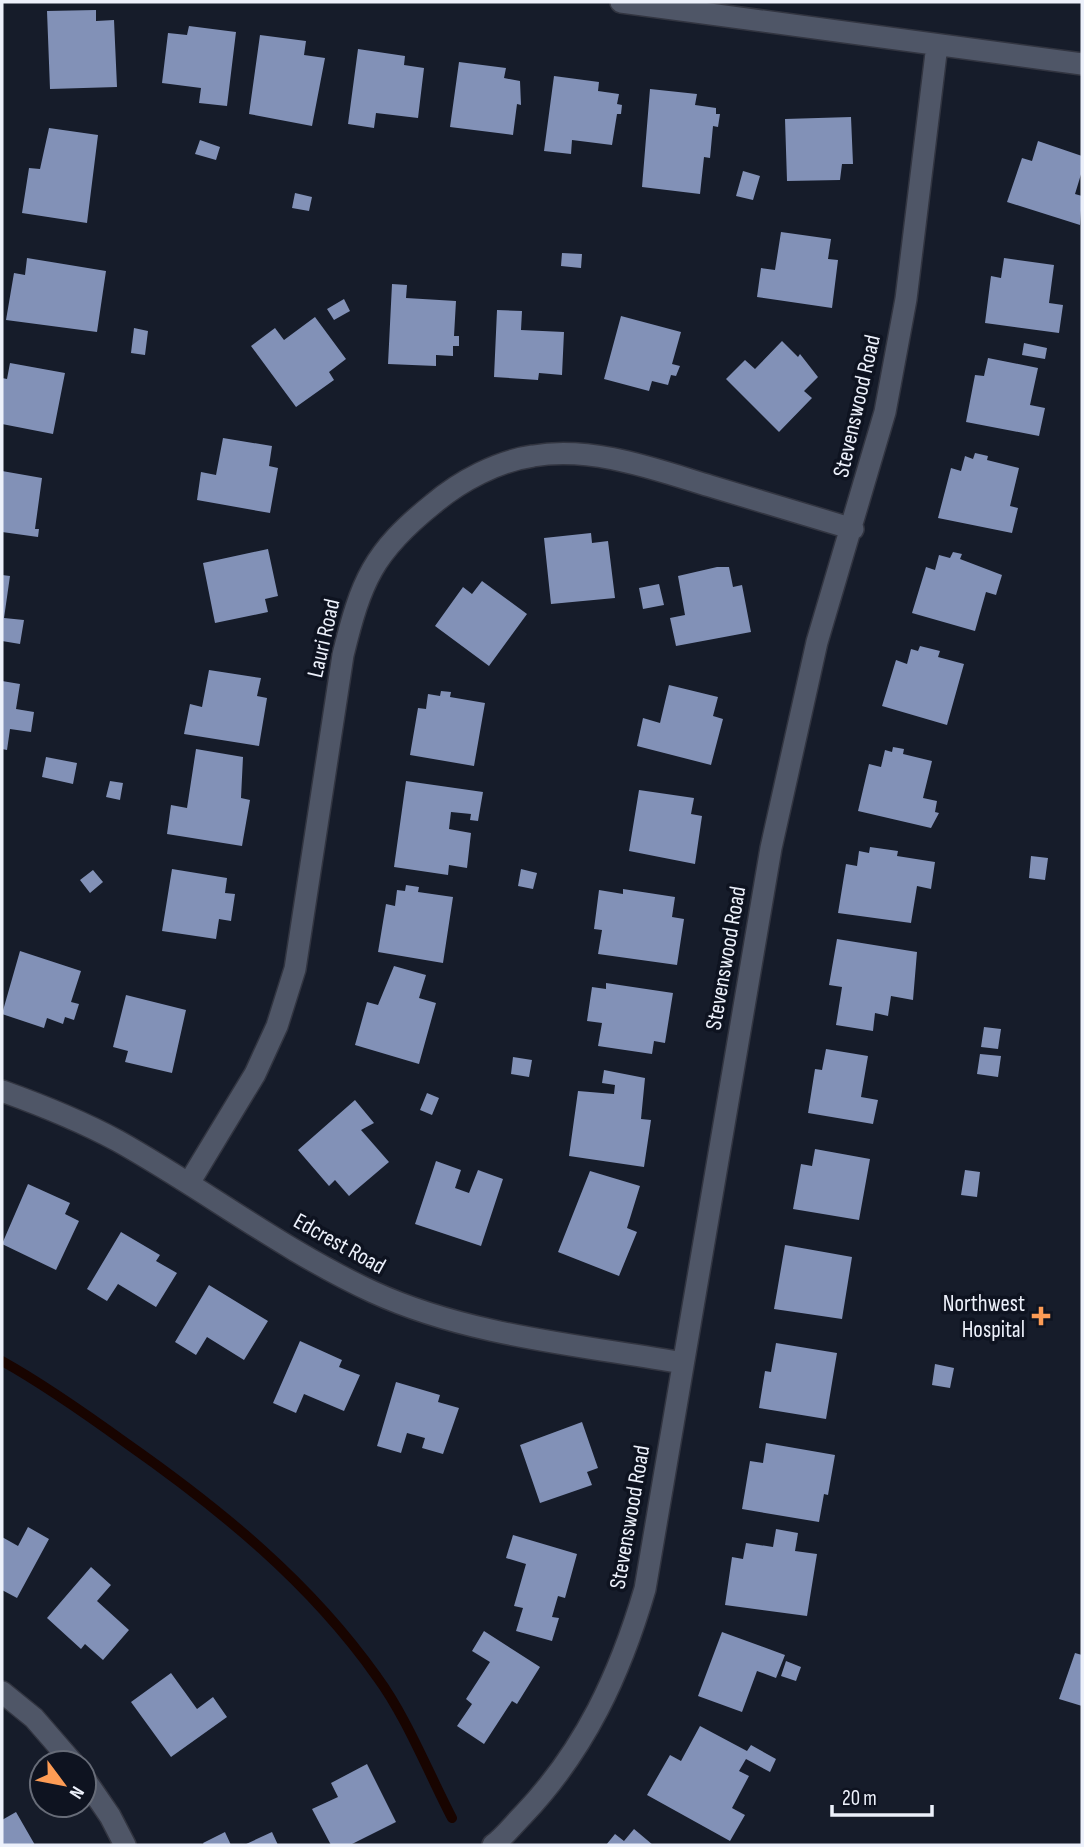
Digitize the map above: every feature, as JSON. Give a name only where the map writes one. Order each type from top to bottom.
[{"type":"street","points":[[621,2],[1082,64]]},
{"type":"street","name":"Stevenswood Road","points":[[493,1845],[542,1795],[579,1746],[605,1701],[628,1647],[645,1590],[771,848],[817,642],[853,529],[885,412],[906,299],[937,45]]},
{"type":"street","name":"Lauri Road","points":[[188,1183],[255,1074],[277,1026],[295,969],[343,655],[356,604],[379,555],[414,520],[456,485],[494,468],[532,456],[580,454],[632,462],[853,529]]},
{"type":"street","name":"Edcrest Road","points":[[2,1091],[45,1107],[116,1140],[310,1259],[374,1293],[473,1324],[682,1363]]},
{"type":"street","points":[[2,1692],[34,1718],[61,1749]]},
{"type":"street","points":[[98,1799],[125,1845]]},
{"type":"building","points":[[96,10],[96,21],[114,20],[117,87],[50,89],[47,11]]},
{"type":"building","points":[[189,26],[236,32],[227,106],[199,103],[201,88],[162,83],[168,33],[187,35]]},
{"type":"building","points":[[260,35],[306,41],[304,55],[325,58],[312,126],[249,114]]},
{"type":"building","points":[[358,49],[405,56],[404,65],[424,68],[418,118],[376,113],[374,128],[348,124]]},
{"type":"building","points":[[459,62],[506,68],[504,78],[520,81],[521,105],[517,104],[513,135],[450,127]]},
{"type":"building","points":[[554,76],[599,82],[598,91],[619,94],[617,104],[622,105],[621,114],[617,114],[612,145],[572,140],[571,154],[544,151]]},
{"type":"building","points":[[650,89],[697,94],[695,105],[716,108],[716,114],[720,114],[718,127],[713,126],[710,158],[704,157],[700,194],[642,187]]},
{"type":"building","points":[[851,117],[853,164],[842,164],[840,180],[787,181],[785,119]]},
{"type":"building","points":[[49,128],[98,135],[87,223],[22,213],[29,168],[40,169]]},
{"type":"building","points":[[200,140],[220,147],[216,160],[195,154]]},
{"type":"building","points":[[1038,141],[1082,156],[1082,171],[1075,194],[1082,196],[1080,225],[1007,202],[1022,158],[1032,161]]},
{"type":"building","points":[[743,171],[760,176],[753,200],[736,196]]},
{"type":"building","points":[[295,193],[312,197],[309,211],[292,208]]},
{"type":"building","points":[[781,232],[831,239],[828,259],[838,260],[832,308],[757,297],[761,268],[775,270]]},
{"type":"building","points":[[562,253],[582,254],[581,268],[561,266]]},
{"type":"building","points":[[27,258],[106,271],[97,332],[6,320],[14,273],[25,275]]},
{"type":"building","points":[[1004,258],[1054,265],[1049,303],[1063,305],[1059,333],[985,323],[991,276],[1001,278]]},
{"type":"building","points":[[392,284],[407,285],[406,298],[456,301],[454,336],[459,336],[459,346],[453,346],[453,356],[436,355],[436,366],[388,364]]},
{"type":"building","points":[[344,299],[350,311],[334,320],[327,309]]},
{"type":"building","points":[[497,310],[522,311],[521,330],[564,332],[562,375],[539,373],[538,380],[494,377]]},
{"type":"building","points":[[621,316],[681,332],[672,364],[680,366],[676,376],[671,375],[668,385],[652,381],[649,391],[604,379]]},
{"type":"building","points":[[315,317],[346,359],[329,372],[334,380],[296,407],[251,346],[275,328],[284,340]]},
{"type":"building","points":[[134,328],[148,331],[145,355],[131,353]]},
{"type":"building","points":[[782,341],[798,357],[800,354],[818,377],[804,391],[812,398],[779,432],[726,379],[745,360],[755,369]]},
{"type":"building","points":[[1024,343],[1047,348],[1045,359],[1022,355]]},
{"type":"building","points":[[988,358],[1038,368],[1030,405],[1045,408],[1039,436],[966,422],[975,375],[984,376]]},
{"type":"building","points":[[10,363],[65,373],[53,434],[2,424],[2,378],[7,379]]},
{"type":"building","points":[[223,438],[272,446],[269,466],[278,468],[270,513],[197,500],[201,472],[216,475]]},
{"type":"building","points":[[975,453],[988,456],[987,460],[1019,468],[1010,506],[1018,508],[1012,533],[938,518],[951,468],[961,471],[965,456],[973,459]]},
{"type":"building","points":[[2,471],[42,478],[35,529],[39,529],[38,537],[2,532]]},
{"type":"building","points":[[591,533],[592,543],[608,541],[615,598],[551,604],[544,538]]},
{"type":"building","points":[[268,549],[278,596],[265,599],[268,612],[215,623],[203,563]]},
{"type":"building","points":[[953,552],[962,554],[960,559],[1002,575],[996,595],[986,592],[975,631],[912,613],[926,567],[935,570],[939,555],[950,558]]},
{"type":"building","points":[[729,567],[733,587],[742,585],[751,632],[676,646],[670,618],[685,615],[678,576]]},
{"type":"building","points":[[2,575],[10,576],[4,618],[24,620],[20,644],[2,641]]},
{"type":"building","points":[[482,581],[527,614],[489,666],[435,626],[463,587],[472,594]]},
{"type":"building","points":[[659,584],[664,605],[643,609],[639,588]]},
{"type":"building","points":[[920,646],[940,651],[938,657],[964,664],[947,725],[882,706],[896,660],[907,664],[911,649],[918,651]]},
{"type":"building","points":[[209,670],[261,678],[257,696],[267,698],[259,746],[184,734],[190,704],[202,707]]},
{"type":"building","points":[[2,681],[20,684],[16,709],[34,712],[31,732],[10,729],[7,750],[2,749]]},
{"type":"building","points":[[669,685],[718,697],[713,716],[723,719],[711,765],[637,746],[643,718],[660,723]]},
{"type":"building","points":[[441,691],[451,692],[450,697],[485,703],[474,766],[410,755],[418,708],[426,709],[428,694],[440,696]]},
{"type":"building","points":[[893,747],[904,749],[903,754],[932,761],[923,798],[937,801],[935,812],[939,813],[931,828],[858,811],[869,764],[881,767],[885,750],[892,752]]},
{"type":"building","points":[[196,749],[243,757],[241,798],[250,800],[242,846],[167,834],[171,805],[187,808]]},
{"type":"building","points":[[46,757],[77,763],[73,784],[42,777]]},
{"type":"building","points":[[110,781],[123,783],[120,800],[106,797]]},
{"type":"building","points":[[406,781],[483,792],[478,821],[470,820],[471,814],[451,812],[449,829],[471,833],[467,868],[449,865],[448,875],[394,867]]},
{"type":"building","points":[[639,790],[694,798],[691,814],[702,816],[695,864],[629,851]]},
{"type":"building","points":[[870,847],[898,851],[897,856],[935,862],[931,889],[917,886],[911,923],[838,913],[846,864],[857,866],[859,851],[869,853]]},
{"type":"building","points":[[1031,856],[1048,858],[1045,880],[1029,878]]},
{"type":"building","points":[[172,869],[227,878],[225,893],[235,894],[231,921],[219,919],[216,939],[162,931]]},
{"type":"building","points":[[521,869],[537,873],[533,889],[518,886]]},
{"type":"building","points":[[93,870],[103,882],[90,893],[80,880]]},
{"type":"building","points":[[406,885],[419,887],[418,892],[453,897],[443,963],[378,952],[386,904],[395,906],[397,890],[405,891]]},
{"type":"building","points":[[623,889],[675,897],[672,917],[684,919],[677,965],[598,954],[602,930],[594,929],[599,890],[623,894]]},
{"type":"building","points":[[837,939],[917,952],[913,1000],[891,996],[888,1016],[875,1013],[873,1031],[836,1025],[842,987],[829,985]]},
{"type":"building","points":[[20,951],[81,971],[71,1002],[79,1004],[74,1020],[65,1017],[63,1024],[47,1018],[44,1028],[2,1014]]},
{"type":"building","points":[[394,966],[426,975],[419,998],[436,1003],[419,1064],[355,1045],[367,1002],[378,1005]]},
{"type":"building","points":[[606,983],[673,993],[665,1043],[654,1041],[652,1054],[598,1046],[602,1023],[587,1021],[592,987],[606,989]]},
{"type":"building","points":[[126,995],[186,1010],[172,1073],[125,1062],[128,1051],[113,1047]]},
{"type":"building","points":[[984,1027],[1001,1029],[998,1049],[981,1047]]},
{"type":"building","points":[[826,1049],[868,1056],[861,1097],[878,1100],[873,1124],[808,1113],[815,1069],[822,1070]]},
{"type":"building","points":[[980,1054],[1001,1056],[998,1077],[977,1074]]},
{"type":"building","points":[[513,1057],[532,1060],[529,1077],[511,1074]]},
{"type":"building","points":[[604,1070],[645,1078],[641,1119],[651,1120],[644,1167],[569,1156],[578,1091],[614,1094],[615,1085],[602,1083]]},
{"type":"building","points":[[427,1093],[439,1098],[432,1115],[420,1110]]},
{"type":"building","points":[[355,1100],[374,1123],[361,1130],[389,1162],[349,1196],[335,1180],[329,1186],[298,1150]]},
{"type":"building","points":[[815,1149],[870,1159],[859,1220],[793,1209],[801,1164],[812,1166]]},
{"type":"building","points":[[436,1161],[461,1170],[455,1188],[469,1193],[478,1170],[503,1179],[481,1246],[415,1224]]},
{"type":"building","points":[[965,1170],[980,1172],[977,1197],[961,1195]]},
{"type":"building","points":[[590,1171],[640,1186],[627,1228],[637,1232],[619,1276],[558,1252]]},
{"type":"building","points":[[28,1184],[70,1203],[65,1214],[79,1221],[56,1270],[2,1244]]},
{"type":"building","points":[[121,1232],[160,1255],[156,1261],[177,1273],[156,1307],[118,1284],[107,1301],[87,1289]]},
{"type":"building","points":[[785,1245],[852,1257],[842,1319],[774,1309]]},
{"type":"building","points":[[209,1285],[268,1321],[244,1360],[207,1337],[196,1355],[175,1342]]},
{"type":"building","points":[[300,1341],[342,1360],[339,1367],[360,1375],[344,1411],[304,1394],[296,1413],[273,1403]]},
{"type":"building","points":[[776,1343],[837,1353],[826,1419],[759,1408],[765,1371],[771,1372]]},
{"type":"building","points":[[935,1364],[954,1368],[950,1388],[932,1385]]},
{"type":"building","points":[[396,1382],[440,1395],[438,1402],[459,1408],[443,1454],[422,1448],[425,1438],[407,1433],[401,1453],[377,1446]]},
{"type":"building","points":[[582,1422],[598,1468],[587,1472],[592,1485],[540,1503],[520,1445]]},
{"type":"building","points":[[766,1443],[835,1455],[828,1495],[824,1494],[819,1522],[742,1509],[750,1461],[763,1463]]},
{"type":"building","points":[[28,1527],[49,1539],[17,1598],[2,1590],[2,1537],[18,1546]]},
{"type":"building","points":[[776,1529],[798,1533],[795,1551],[817,1554],[807,1616],[725,1605],[732,1557],[743,1559],[746,1543],[773,1547]]},
{"type":"building","points":[[513,1535],[577,1554],[565,1598],[558,1596],[552,1617],[559,1618],[552,1641],[516,1631],[523,1608],[514,1606],[526,1564],[506,1558]]},
{"type":"building","points":[[91,1567],[111,1585],[97,1601],[129,1630],[103,1660],[85,1644],[81,1649],[47,1618]]},
{"type":"building","points":[[484,1631],[540,1667],[517,1704],[512,1701],[484,1744],[457,1726],[472,1704],[466,1699],[490,1662],[472,1651]]},
{"type":"building","points":[[722,1632],[785,1655],[776,1678],[757,1671],[742,1712],[698,1696]]},
{"type":"building","points":[[1075,1653],[1082,1655],[1082,1706],[1059,1699]]},
{"type":"building","points":[[786,1661],[801,1667],[796,1681],[781,1676]]},
{"type":"building","points":[[171,1673],[197,1709],[213,1697],[227,1717],[171,1757],[131,1702]]},
{"type":"building","points":[[700,1726],[747,1751],[751,1745],[776,1759],[770,1772],[746,1759],[739,1771],[749,1776],[732,1808],[745,1815],[730,1841],[647,1795],[670,1755],[681,1761]]},
{"type":"building","points":[[367,1764],[396,1822],[350,1845],[331,1845],[312,1809],[338,1797],[331,1783]]},
{"type":"building","points":[[16,1812],[35,1845],[2,1845],[2,1820]]},
{"type":"building","points":[[634,1829],[653,1845],[606,1845],[615,1834],[624,1841]]},
{"type":"building","points":[[225,1832],[231,1845],[204,1845],[203,1843]]},
{"type":"building","points":[[272,1832],[278,1845],[244,1845]]},
{"type":"waterway","points":[[2,1361],[65,1400],[161,1468],[229,1521],[293,1579],[351,1642],[388,1692],[452,1818]]},
{"type":"place","name":"Northwest Hospital","points":[[1041,1316]]}]
